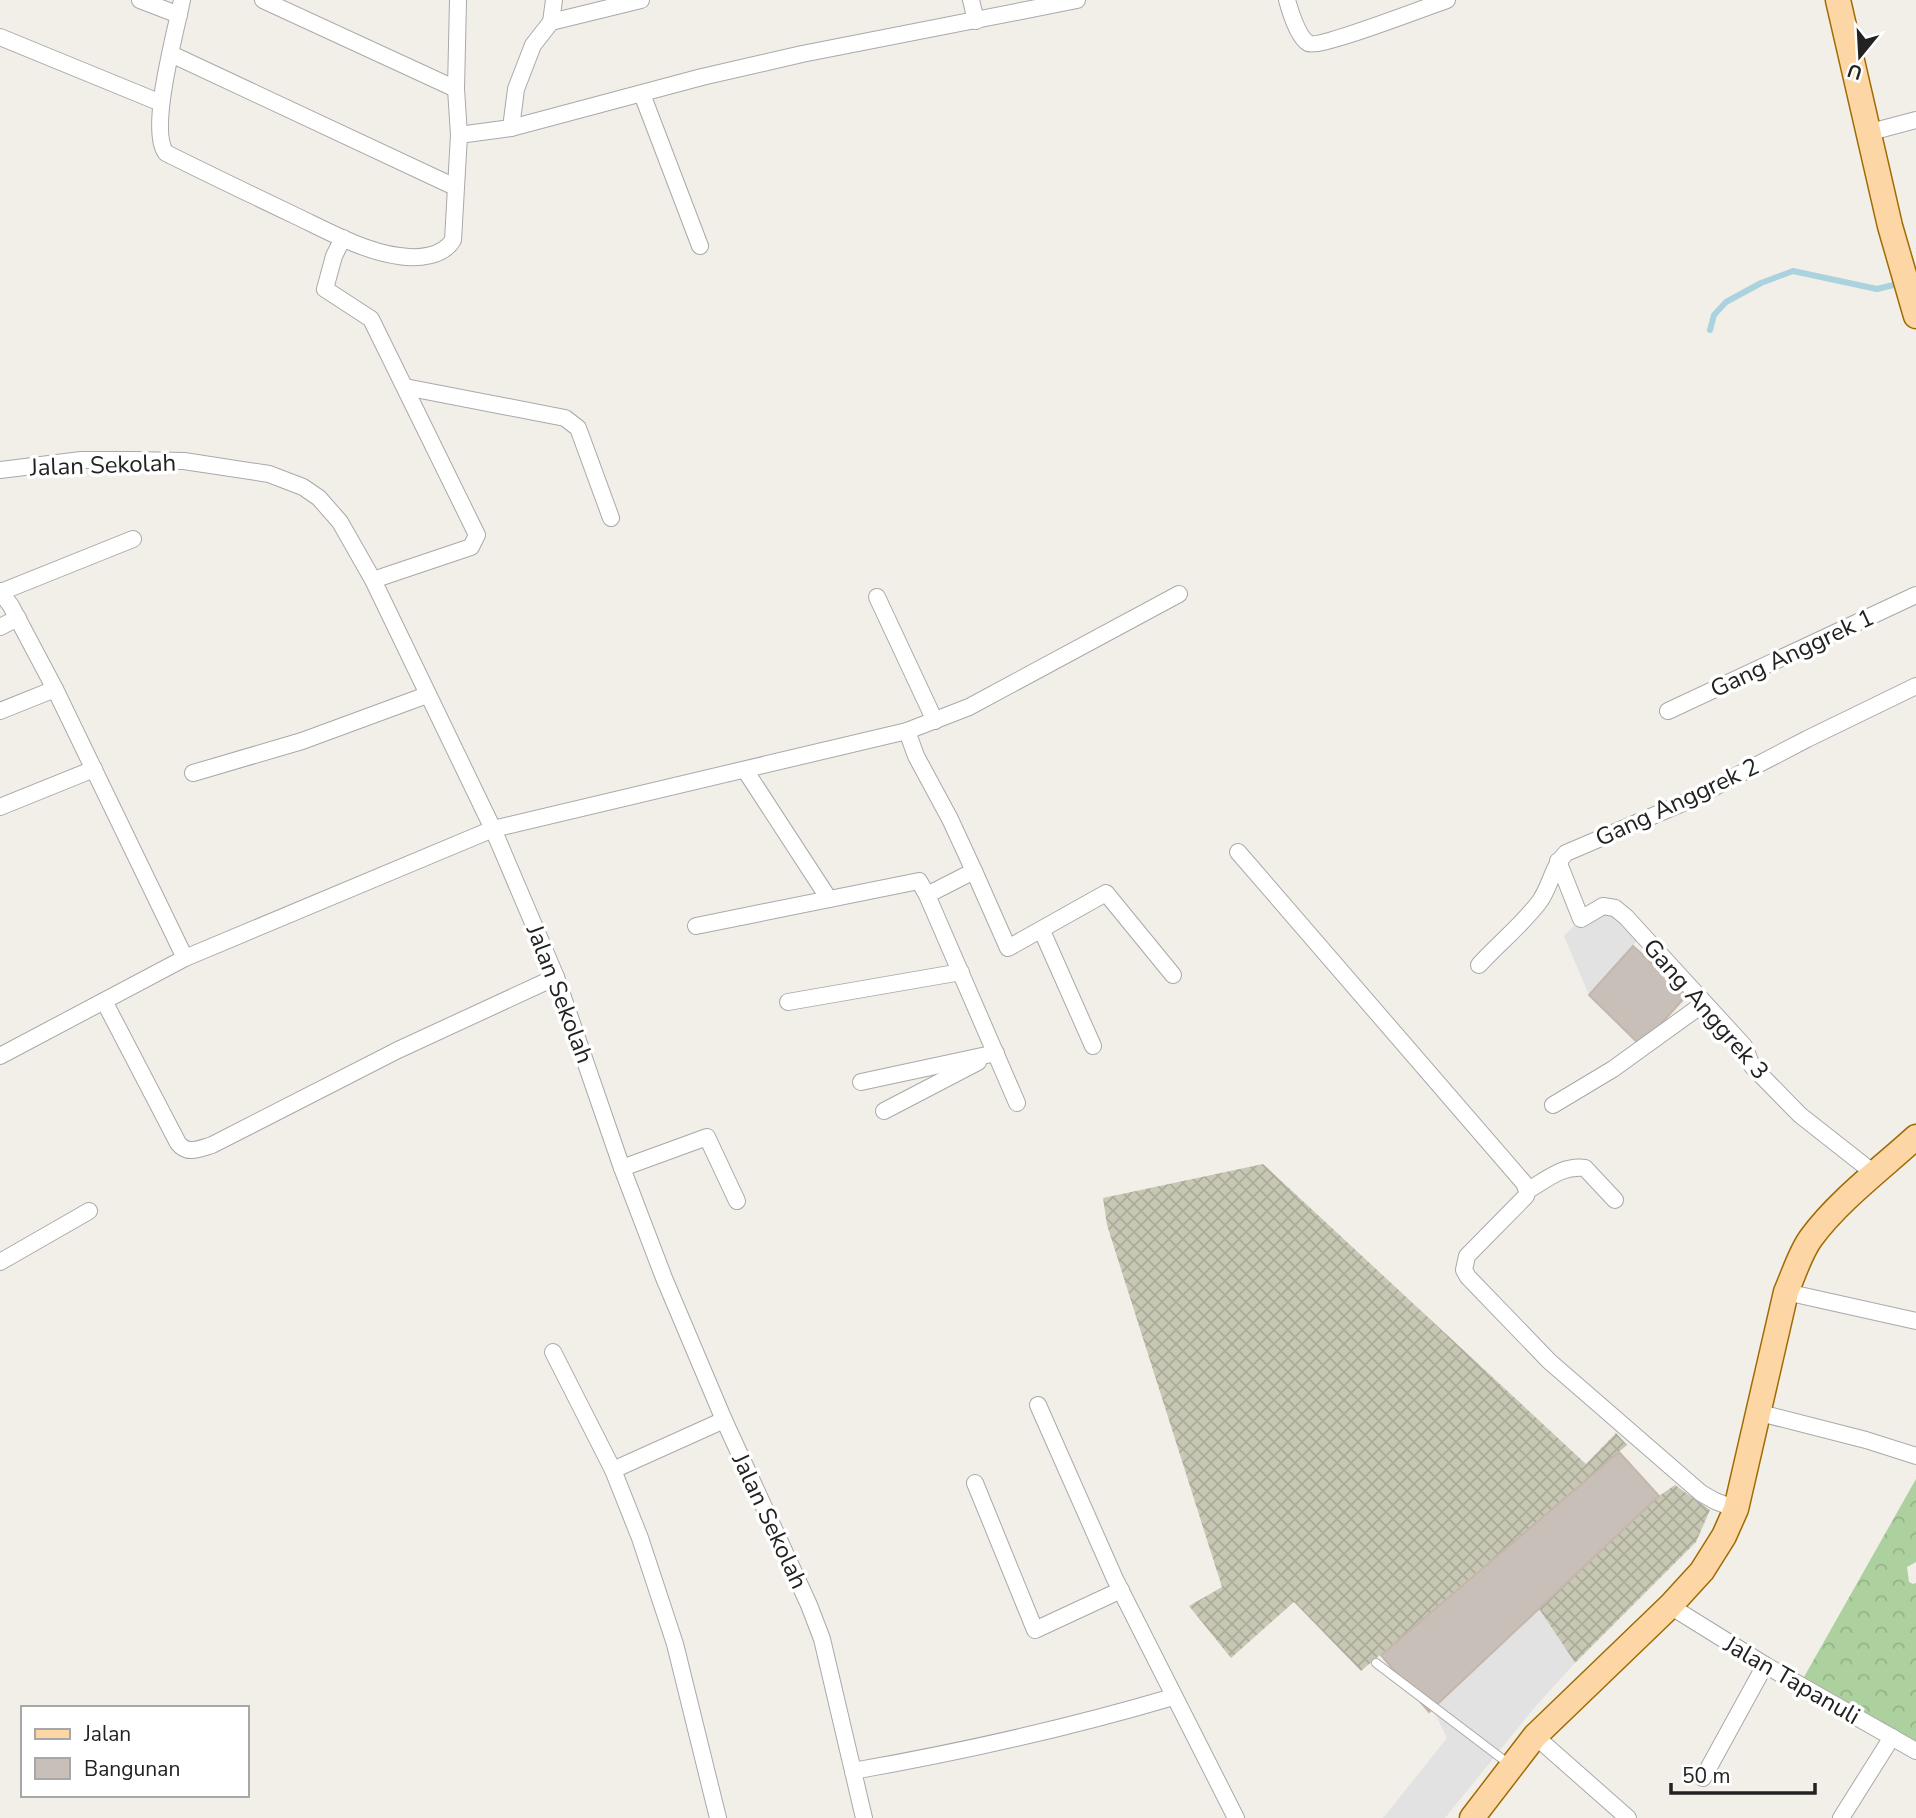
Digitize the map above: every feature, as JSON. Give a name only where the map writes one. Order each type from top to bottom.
[{"type":"main road","points":[[1838,0],[1867,133],[1910,296]]},
{"type":"main road","points":[[1474,1817],[1535,1736],[1670,1606],[1702,1571],[1724,1536],[1736,1509],[1786,1292],[1811,1238],[1846,1200],[1916,1137]]},
{"type":"street","points":[[140,0],[181,8],[161,103],[160,141],[166,153],[343,239],[397,256],[409,257],[439,253],[448,248],[453,240],[459,135],[456,89],[458,0]]},
{"type":"street","points":[[263,0],[456,89]]},
{"type":"street","points":[[511,128],[516,89],[533,45],[551,22],[554,0]]},
{"type":"street","points":[[551,22],[641,0]]},
{"type":"street","points":[[971,0],[976,20]]},
{"type":"street","points":[[459,135],[511,128],[802,54],[1077,0]]},
{"type":"street","points":[[1287,0],[1294,23],[1311,44],[1333,40],[1447,0]]},
{"type":"street","points":[[0,37],[161,103]]},
{"type":"street","points":[[171,54],[455,187]]},
{"type":"street","points":[[642,94],[700,246]]},
{"type":"street","points":[[1867,133],[1916,120]]},
{"type":"street","points":[[343,239],[334,256],[325,289],[371,319],[477,535],[471,547],[373,580]]},
{"type":"street","points":[[405,387],[565,418],[572,422],[578,428],[611,518]]},
{"type":"street","name":"Jalan Sekolah","points":[[0,470],[81,460],[184,461],[269,474],[303,486],[319,498],[340,522],[373,580],[494,828],[556,977],[622,1168],[664,1278],[822,1639],[864,1818]]},
{"type":"street","points":[[133,539],[0,591],[18,618],[55,689],[184,958]]},
{"type":"street","points":[[0,1055],[184,958],[494,828],[907,731],[934,722],[1179,594]]},
{"type":"street","name":"Gang Anggrek 1","points":[[1668,711],[1916,595]]},
{"type":"street","points":[[877,597],[934,722]]},
{"type":"street","points":[[0,627],[18,618]]},
{"type":"street","name":"Gang Anggrek 2","points":[[1558,861],[1566,853],[1690,800],[1916,686]]},
{"type":"street","points":[[0,711],[55,689]]},
{"type":"street","points":[[193,774],[302,741],[427,695]]},
{"type":"street","points":[[907,731],[916,756],[950,819],[1008,948],[1106,893],[1174,975]]},
{"type":"street","points":[[0,807],[94,769]]},
{"type":"street","points":[[745,770],[829,899]]},
{"type":"street","points":[[1238,852],[1524,1182],[1526,1196],[1467,1256],[1464,1270],[1468,1277],[1549,1362],[1701,1493],[1736,1509]]},
{"type":"street","points":[[1479,965],[1539,902],[1550,884],[1558,861]]},
{"type":"street","name":"Gang Anggrek 3","points":[[1558,861],[1573,905],[1581,919],[1603,906],[1615,908],[1626,917],[1744,1046],[1752,1066],[1800,1115],[1875,1174]]},
{"type":"street","points":[[927,895],[974,871]]},
{"type":"street","points":[[696,926],[919,881],[1017,1103]]},
{"type":"street","points":[[1042,931],[1093,1046]]},
{"type":"street","points":[[788,1002],[961,972]]},
{"type":"street","points":[[104,1002],[177,1143],[189,1151],[212,1145],[398,1050],[556,977]]},
{"type":"street","points":[[1553,1105],[1613,1069],[1703,1004]]},
{"type":"street","points":[[861,1082],[996,1053]]},
{"type":"street","points":[[884,1111],[996,1053]]},
{"type":"street","points":[[622,1168],[707,1137],[737,1201]]},
{"type":"street","points":[[1527,1191],[1562,1169],[1578,1167],[1585,1168],[1615,1200]]},
{"type":"street","points":[[0,1262],[89,1211]]},
{"type":"street","points":[[1786,1292],[1916,1321]]},
{"type":"street","points":[[553,1352],[614,1470],[640,1538],[675,1644],[718,1818]]},
{"type":"street","points":[[1038,1405],[1121,1590],[1236,1818]]},
{"type":"street","points":[[1760,1413],[1866,1440],[1916,1456]]},
{"type":"street","points":[[614,1470],[724,1420]]},
{"type":"street","points":[[975,1483],[1035,1630],[1121,1590]]},
{"type":"street","name":"Jalan Tapanuli","points":[[1670,1606],[1765,1665],[1916,1751]]},
{"type":"street","points":[[1703,1778],[1765,1665]]},
{"type":"street","points":[[853,1771],[1116,1714],[1173,1697]]},
{"type":"street","points":[[1535,1736],[1628,1818]]},
{"type":"street","points":[[1841,1818],[1892,1738]]},
{"type":"lane","points":[[1376,1663],[1512,1766]]},
{"type":"shaded area","points":[[1603,906],[1642,935],[1589,995],[1564,936],[1581,919]]},
{"type":"shaded area","points":[[1263,1164],[1586,1464],[1616,1433],[1627,1445],[1361,1671],[1294,1602],[1231,1658],[1189,1606],[1222,1587],[1107,1225],[1103,1198]]},
{"type":"shaded area","points":[[1675,1485],[1710,1510],[1696,1542],[1575,1663],[1539,1609],[1659,1496]]},
{"type":"shaded area","points":[[1539,1609],[1575,1663],[1535,1707],[1445,1818],[1383,1818],[1447,1738],[1433,1709]]},
{"type":"green space","points":[[1916,1479],[1916,1562],[1907,1567],[1909,1582],[1916,1583],[1916,1742],[1804,1677]]},
{"type":"building","points":[[1633,946],[1687,995],[1641,1046],[1589,995]]},
{"type":"building","points":[[1619,1452],[1659,1496],[1429,1712],[1381,1655]]},
{"type":"waterway","points":[[1710,330],[1714,315],[1726,302],[1761,283],[1793,271],[1877,289],[1902,283]]}]
